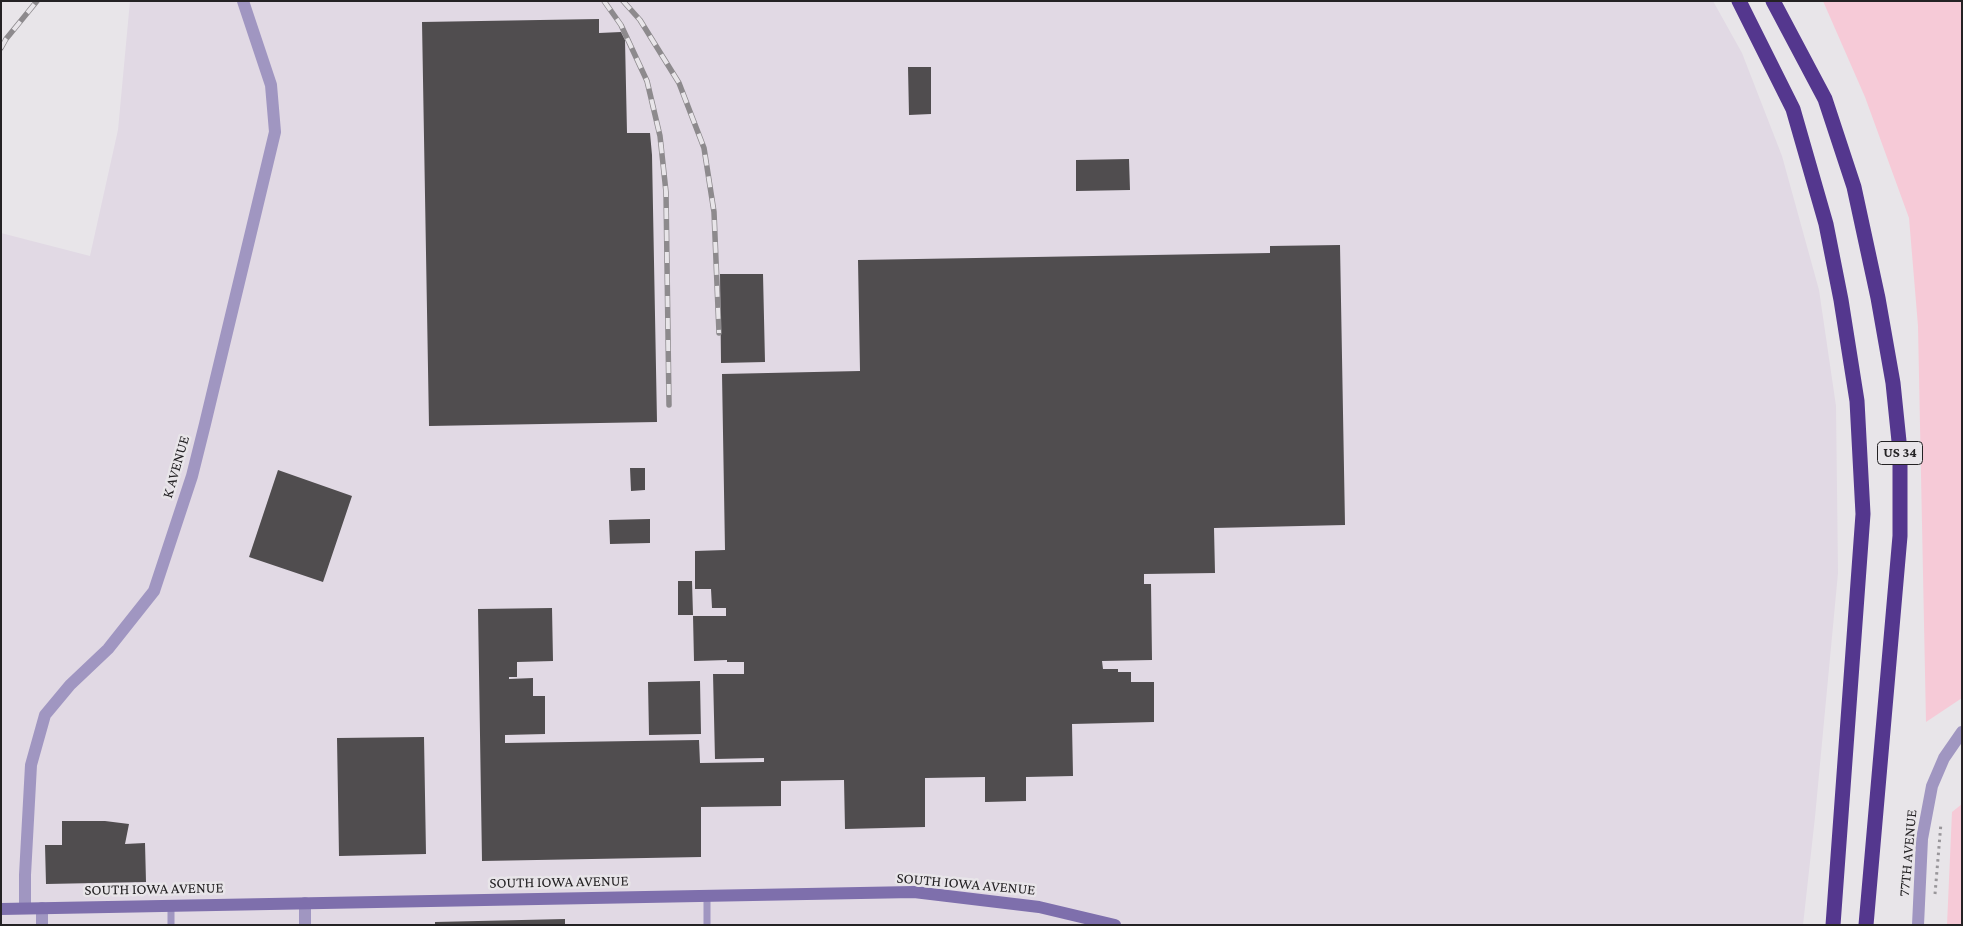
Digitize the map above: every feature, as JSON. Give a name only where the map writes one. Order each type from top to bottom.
[{"type":"highway","name":"US 34","points":[[1739,1],[1793,109],[1826,224],[1841,300],[1857,401],[1863,514],[1833,925]]},
{"type":"highway","name":"US 34","points":[[1774,1],[1825,99],[1854,187],[1878,298],[1893,383],[1900,451],[1900,536],[1866,925]]},
{"type":"main road","name":"SOUTH IOWA AVENUE","points":[[1,909],[914,892],[1039,907],[1115,925]]},
{"type":"street","name":"K AVENUE","points":[[25,908],[31,765],[45,715],[70,685],[108,649],[154,591],[192,476],[205,424],[274,132],[271,85],[243,1]]},
{"type":"street","name":"77TH AVENUE","points":[[1918,925],[1922,839],[1932,786],[1944,758],[1962,732]]},
{"type":"street","points":[[305,903],[305,925]]},
{"type":"street","points":[[42,908],[42,925]]},
{"type":"lane","points":[[707,896],[707,925]]},
{"type":"lane","points":[[171,905],[171,925]]},
{"type":"path","points":[[1935,896],[1941,817]]},
{"type":"shaded area","points":[[130,1],[1713,1],[1742,53],[1782,156],[1819,290],[1836,406],[1838,573],[1803,925],[1,925],[1,233],[90,256],[118,130]]},
{"type":"shaded area","points":[[1823,1],[1962,1],[1962,698],[1926,722],[1918,326],[1909,218],[1865,97]]},
{"type":"shaded area","points":[[1962,804],[1962,925],[1947,925],[1952,812]]},
{"type":"building","points":[[599,19],[599,33],[621,32],[625,40],[627,133],[650,133],[657,422],[429,426],[422,22]]},
{"type":"building","points":[[908,67],[931,67],[931,114],[909,115]]},
{"type":"building","points":[[1129,159],[1130,190],[1076,191],[1076,160]]},
{"type":"building","points":[[1340,245],[1345,525],[1214,528],[1215,573],[1144,574],[1144,584],[1151,584],[1152,660],[1102,661],[1103,669],[1118,669],[1118,672],[1131,672],[1131,682],[1154,682],[1154,722],[1072,724],[1073,776],[1026,777],[1026,801],[985,802],[985,777],[925,778],[925,827],[845,829],[844,780],[781,781],[781,806],[701,807],[701,857],[482,861],[478,609],[552,608],[553,661],[517,662],[517,677],[509,677],[509,679],[533,678],[533,696],[545,696],[545,734],[505,735],[505,743],[699,740],[700,763],[764,762],[764,758],[715,759],[713,674],[744,674],[744,662],[727,662],[727,660],[694,661],[693,616],[726,616],[726,608],[712,608],[711,589],[695,589],[695,551],[725,550],[722,374],[860,371],[858,260],[1270,253],[1270,246]]},
{"type":"building","points":[[720,274],[763,274],[765,362],[721,363]]},
{"type":"building","points":[[630,468],[645,468],[645,490],[631,491]]},
{"type":"building","points":[[278,470],[352,496],[323,582],[249,557]]},
{"type":"building","points":[[650,519],[650,543],[610,544],[609,520]]},
{"type":"building","points":[[678,581],[692,581],[693,615],[678,615]]},
{"type":"building","points":[[700,681],[701,734],[649,735],[648,682]]},
{"type":"building","points":[[424,737],[426,854],[339,856],[337,738]]},
{"type":"building","points":[[62,821],[105,821],[129,824],[125,844],[145,843],[146,882],[46,884],[45,845],[62,845]]},
{"type":"building","points":[[565,919],[565,925],[435,925],[435,922]]},
{"type":"railway","points":[[1,48],[6,39],[37,1]]},
{"type":"railway","points":[[604,1],[621,25],[647,81],[660,136],[666,192],[669,405]]},
{"type":"railway","points":[[623,1],[640,20],[679,83],[704,148],[714,212],[719,333]]}]
